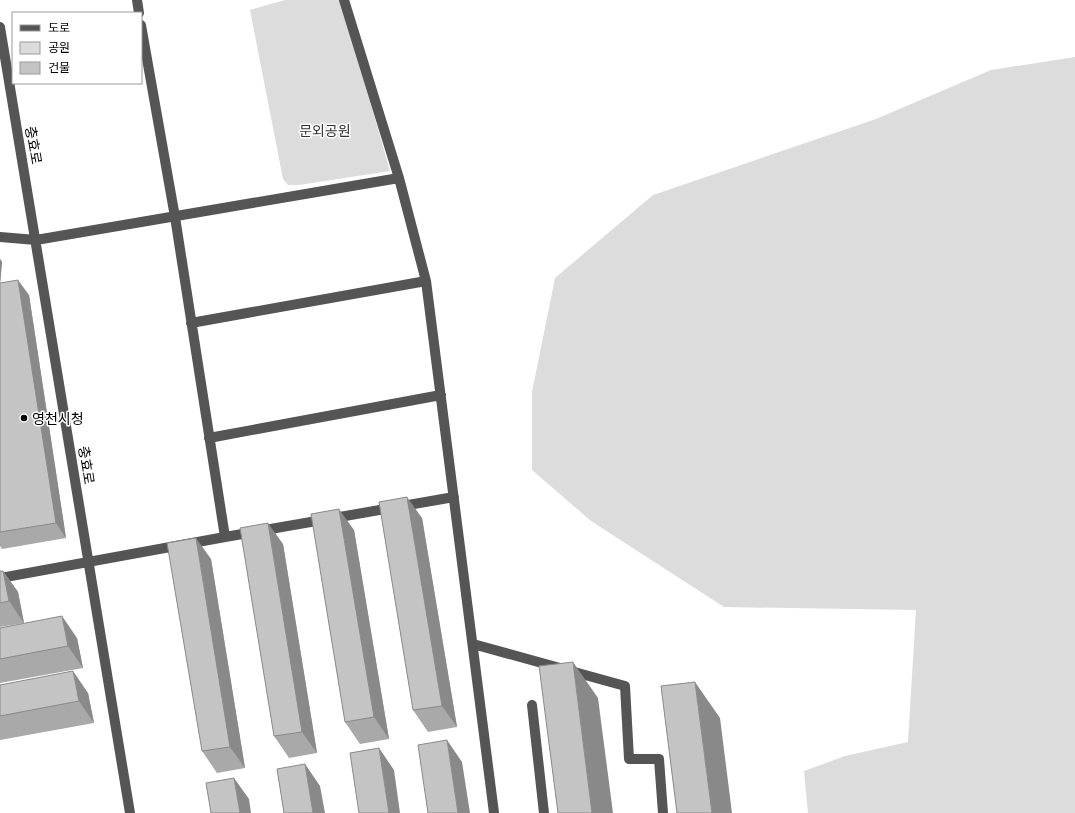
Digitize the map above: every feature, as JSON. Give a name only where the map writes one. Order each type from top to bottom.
[{"type":"street","points":[[137,0],[139,12]]},
{"type":"street","points":[[344,0],[399,178],[426,281],[494,813]]},
{"type":"street","name":"충효로","points":[[0,27],[130,813]]},
{"type":"street","points":[[142,31],[175,217],[225,537]]},
{"type":"street","points":[[0,237],[36,240],[399,178]]},
{"type":"street","points":[[191,323],[426,281]]},
{"type":"street","points":[[209,438],[441,395]]},
{"type":"street","points":[[0,578],[454,497]]},
{"type":"street","points":[[473,644],[625,686],[629,759],[659,759],[663,813]]},
{"type":"street","points":[[532,705],[544,813]]},
{"type":"green space","name":"문외공원","points":[[285,0],[341,0],[390,171],[299,185],[288,185],[283,179],[250,10]]},
{"type":"green space","points":[[1075,57],[1075,813],[808,813],[804,771],[845,756],[908,742],[916,610],[724,607],[591,521],[532,470],[532,392],[555,278],[653,195],[876,119],[991,70]]},
{"type":"building","name":"영천시청","points":[[18,280],[56,523],[0,532],[0,283]]},
{"type":"building","points":[[407,497],[442,706],[413,710],[379,502]]},
{"type":"building","points":[[339,509],[374,717],[345,722],[311,514]]},
{"type":"building","points":[[268,523],[302,732],[274,736],[240,528]]},
{"type":"building","points":[[196,538],[230,747],[202,751],[167,543]]},
{"type":"building","points":[[0,571],[3,571],[9,601],[0,603]]},
{"type":"building","points":[[62,616],[68,646],[0,659],[0,628]]},
{"type":"building","points":[[573,662],[592,813],[558,813],[539,666]]},
{"type":"building","points":[[73,671],[79,701],[0,716],[0,685]]},
{"type":"building","points":[[695,682],[712,813],[677,813],[661,686]]},
{"type":"building","points":[[447,740],[458,813],[428,813],[418,745]]},
{"type":"building","points":[[379,748],[389,813],[359,813],[350,753]]},
{"type":"building","points":[[305,764],[313,813],[284,813],[277,769]]},
{"type":"building","points":[[234,778],[240,813],[211,813],[206,783]]},
{"type":"place","name":"영천시청","points":[[24,418]]}]
